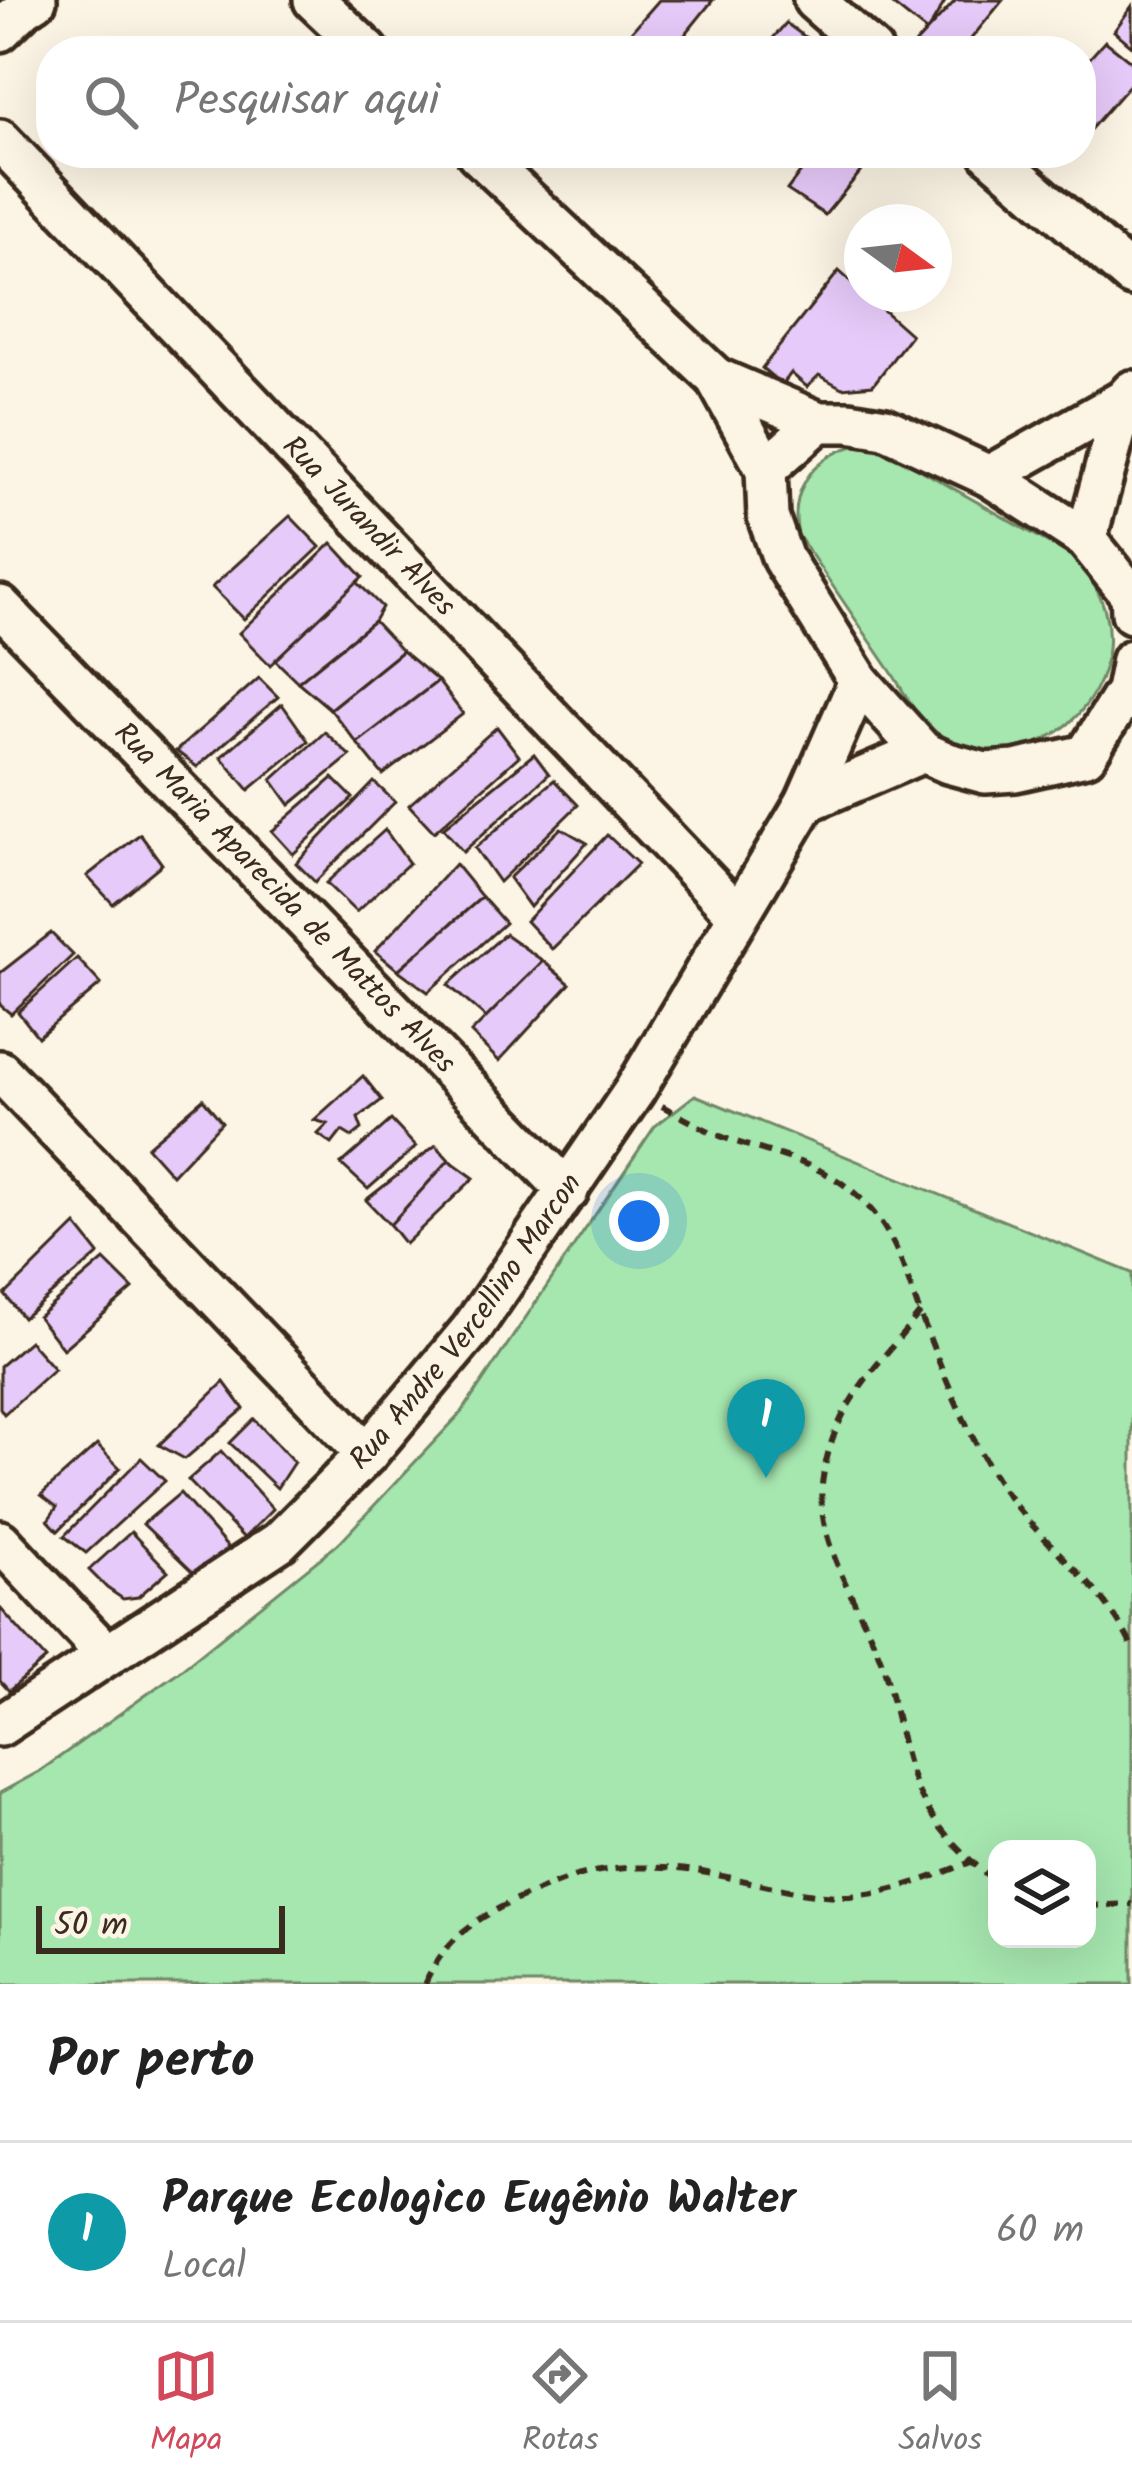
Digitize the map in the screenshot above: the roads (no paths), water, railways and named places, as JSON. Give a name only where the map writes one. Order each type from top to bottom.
[{"type":"street","points":[[0,31],[36,0]]},
{"type":"street","points":[[314,0],[352,36]]},
{"type":"street","points":[[814,0],[855,36]]},
{"type":"street","name":"Rua Jurandir Alves","points":[[0,140],[738,915]]},
{"type":"street","points":[[493,168],[716,379],[766,469],[768,517],[782,559],[859,681],[923,752],[985,773],[1132,746]]},
{"type":"street","points":[[1007,168],[1132,275]]},
{"type":"street","points":[[716,379],[819,422],[885,428],[989,476],[1086,539],[1131,596],[1132,613]]},
{"type":"street","points":[[989,476],[1128,396]]},
{"type":"street","points":[[1086,539],[1128,396]]},
{"type":"street","points":[[766,469],[819,422]]},
{"type":"street","name":"Rua Maria Aparecida de Mattos Alves","points":[[0,606],[568,1191]]},
{"type":"street","points":[[1086,755],[1126,692],[1132,660]]},
{"type":"street","name":"Rua Andre Vercellino Marcon","points":[[0,1726],[279,1542],[368,1454],[471,1330],[635,1090],[806,802],[859,681]]},
{"type":"street","points":[[806,802],[923,752]]},
{"type":"street","points":[[0,1071],[368,1454]]},
{"type":"street","points":[[0,1541],[106,1654]]},
{"type":"place","name":"Parque Ecologico Eugênio Walter","points":[[766,1478]]}]
